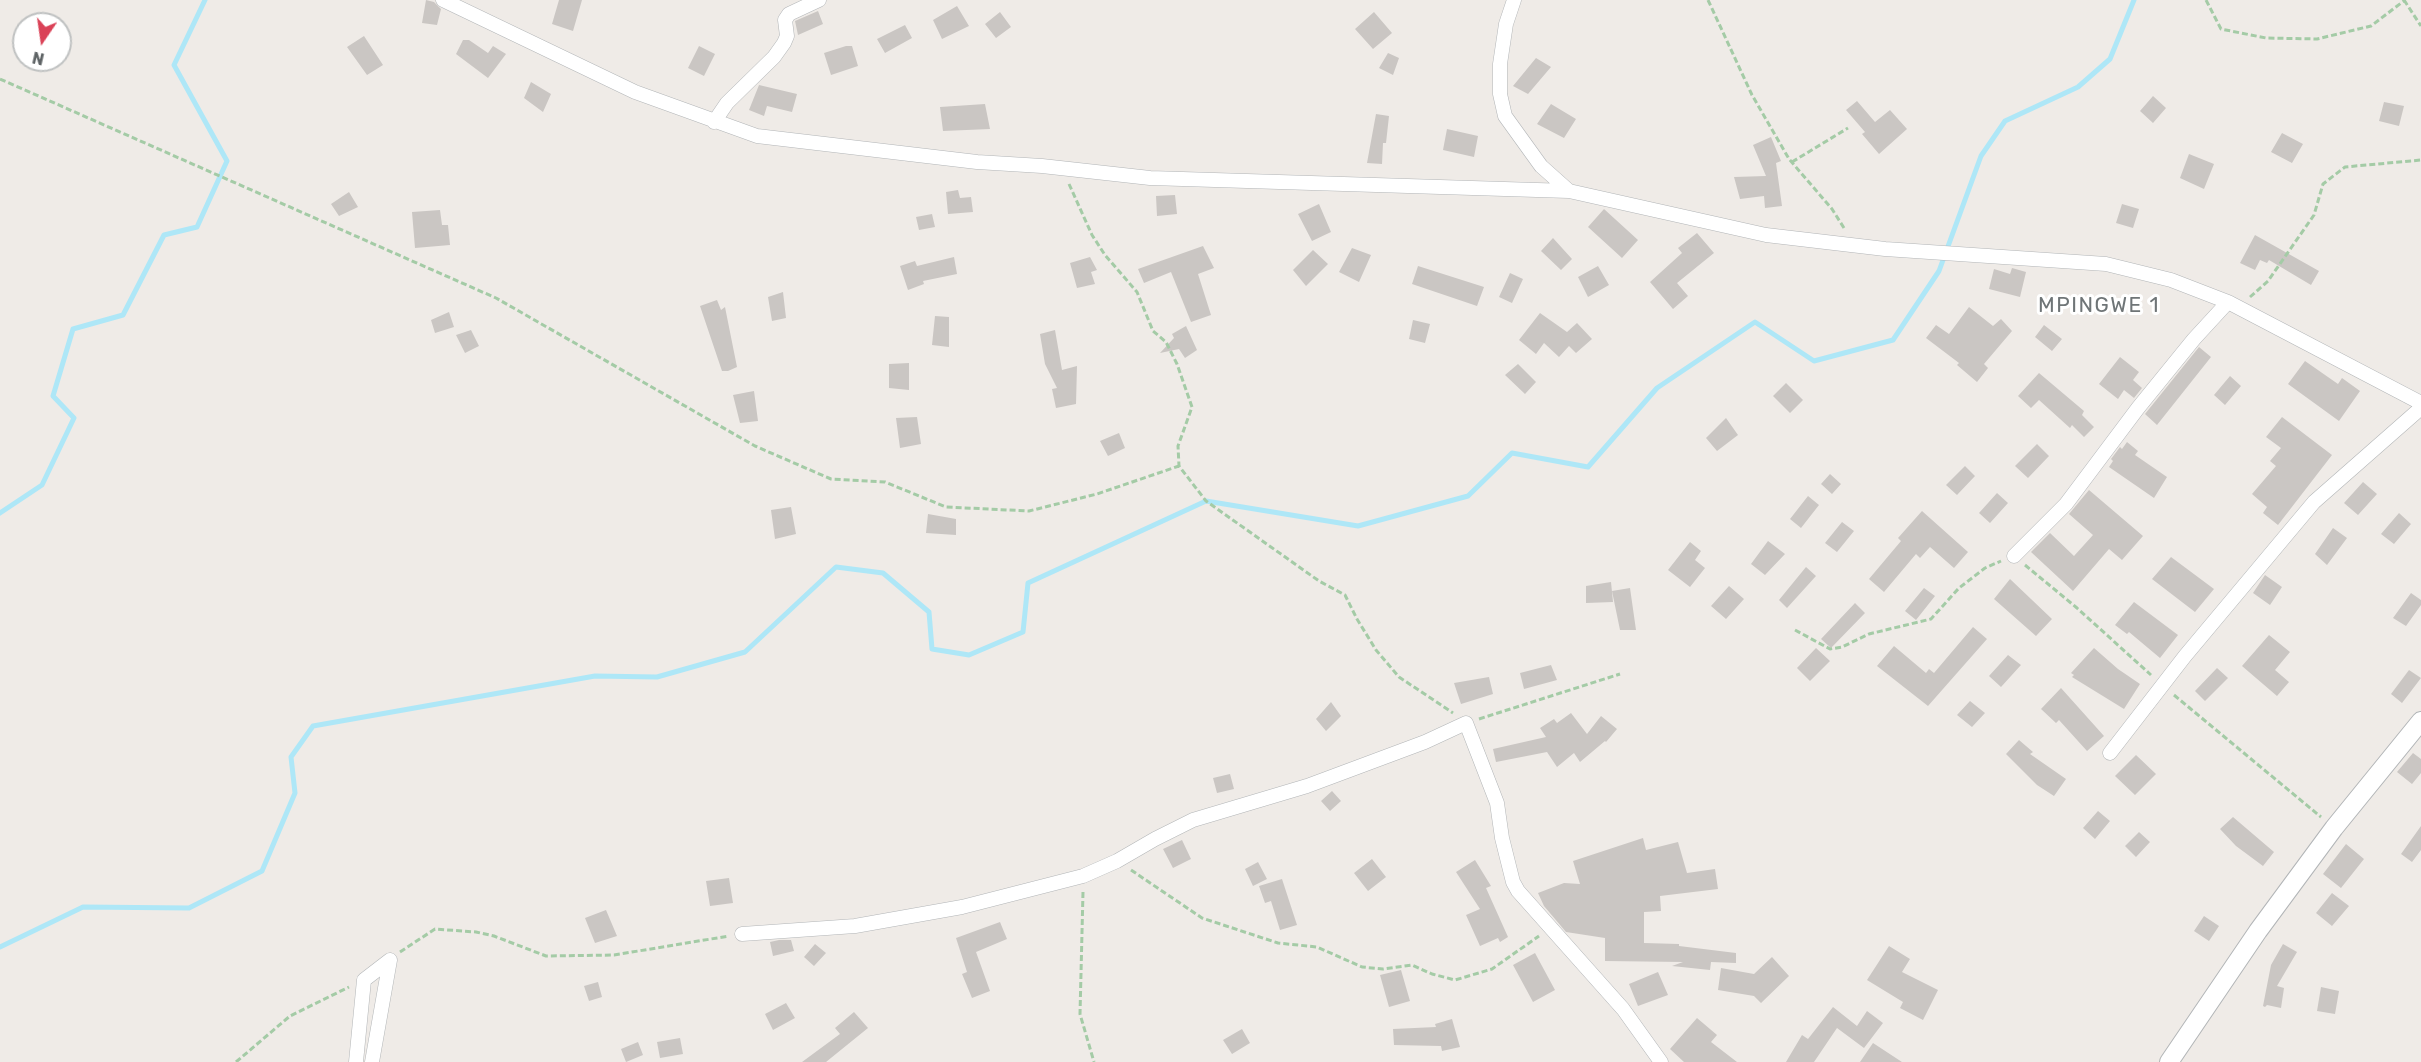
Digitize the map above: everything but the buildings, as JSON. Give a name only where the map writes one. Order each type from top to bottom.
[{"type":"street","points":[[443,0],[635,92],[757,136],[977,162],[1062,168],[1150,178],[1569,191],[1766,235],[1885,249],[2106,264],[2171,280],[2228,302],[2421,403]]},
{"type":"street","points":[[714,122],[727,103],[774,57],[784,43],[787,36],[785,20],[789,14],[819,0]]},
{"type":"street","points":[[1514,0],[1506,24],[1500,64],[1500,94],[1505,116],[1541,166],[1569,191]]},
{"type":"street","points":[[2014,556],[2066,504],[2138,408],[2194,339],[2228,302]]},
{"type":"street","points":[[2110,753],[2185,656],[2306,512],[2421,408]]},
{"type":"street","points":[[2169,1062],[2258,931],[2320,847],[2421,721]]},
{"type":"street","points":[[742,934],[855,926],[962,907],[1083,876],[1117,861],[1193,820],[1307,786],[1425,742],[1466,723],[1497,803],[1513,882],[1518,891],[1623,1009],[1661,1062]]},
{"type":"street","points":[[356,1062],[364,980],[390,960]]},
{"type":"street","points":[[372,1062],[390,960]]},
{"type":"path","points":[[1708,0],[1752,94],[1792,162],[1832,209],[1855,245]]},
{"type":"path","points":[[2206,0],[2221,29],[2266,38],[2317,39],[2371,26],[2404,0],[2421,26]]},
{"type":"path","points":[[0,79],[495,298],[755,446],[831,478],[885,482],[946,507],[1029,511],[1097,494],[1179,466]]},
{"type":"path","points":[[1792,162],[1848,128]]},
{"type":"path","points":[[2228,302],[2242,302],[2268,281],[2314,214],[2323,184],[2345,167],[2421,160]]},
{"type":"path","points":[[1062,168],[1092,235],[1105,255],[1137,292],[1153,331],[1166,342],[1177,364],[1192,407],[1178,446],[1179,466],[1206,501],[1319,581],[1345,595],[1371,642],[1399,677],[1466,723],[1620,674]]},
{"type":"path","points":[[1795,630],[1830,649],[1842,647],[1869,634],[1931,619],[1959,588],[1985,568],[2014,556]]},
{"type":"path","points":[[1117,861],[1202,918],[1278,943],[1317,947],[1362,967],[1383,969],[1412,965],[1432,974],[1455,980],[1492,969],[1550,928]]},
{"type":"path","points":[[1083,876],[1080,1014],[1094,1062]]},
{"type":"path","points":[[390,960],[435,929],[476,932],[494,936],[546,956],[577,957],[614,956],[742,934]]},
{"type":"path","points":[[236,1062],[290,1016],[364,980]]},
{"type":"waterway","points":[[0,513],[42,485],[74,418],[53,396],[73,329],[123,315],[164,235],[197,227],[227,161],[174,65],[205,0]]},
{"type":"waterway","points":[[0,947],[83,907],[189,908],[262,871],[295,793],[291,757],[313,726],[595,676],[657,677],[745,652],[836,567],[883,573],[929,612],[932,649],[969,655],[1023,632],[1028,583],[1206,501],[1358,526],[1468,496],[1512,453],[1588,467],[1657,388],[1755,322],[1814,361],[1893,340],[1939,271],[1981,156],[2005,121],[2078,87],[2110,59],[2134,0]]},
{"type":"district","name":"MPINGWE 1","points":[[2099,306]]}]
